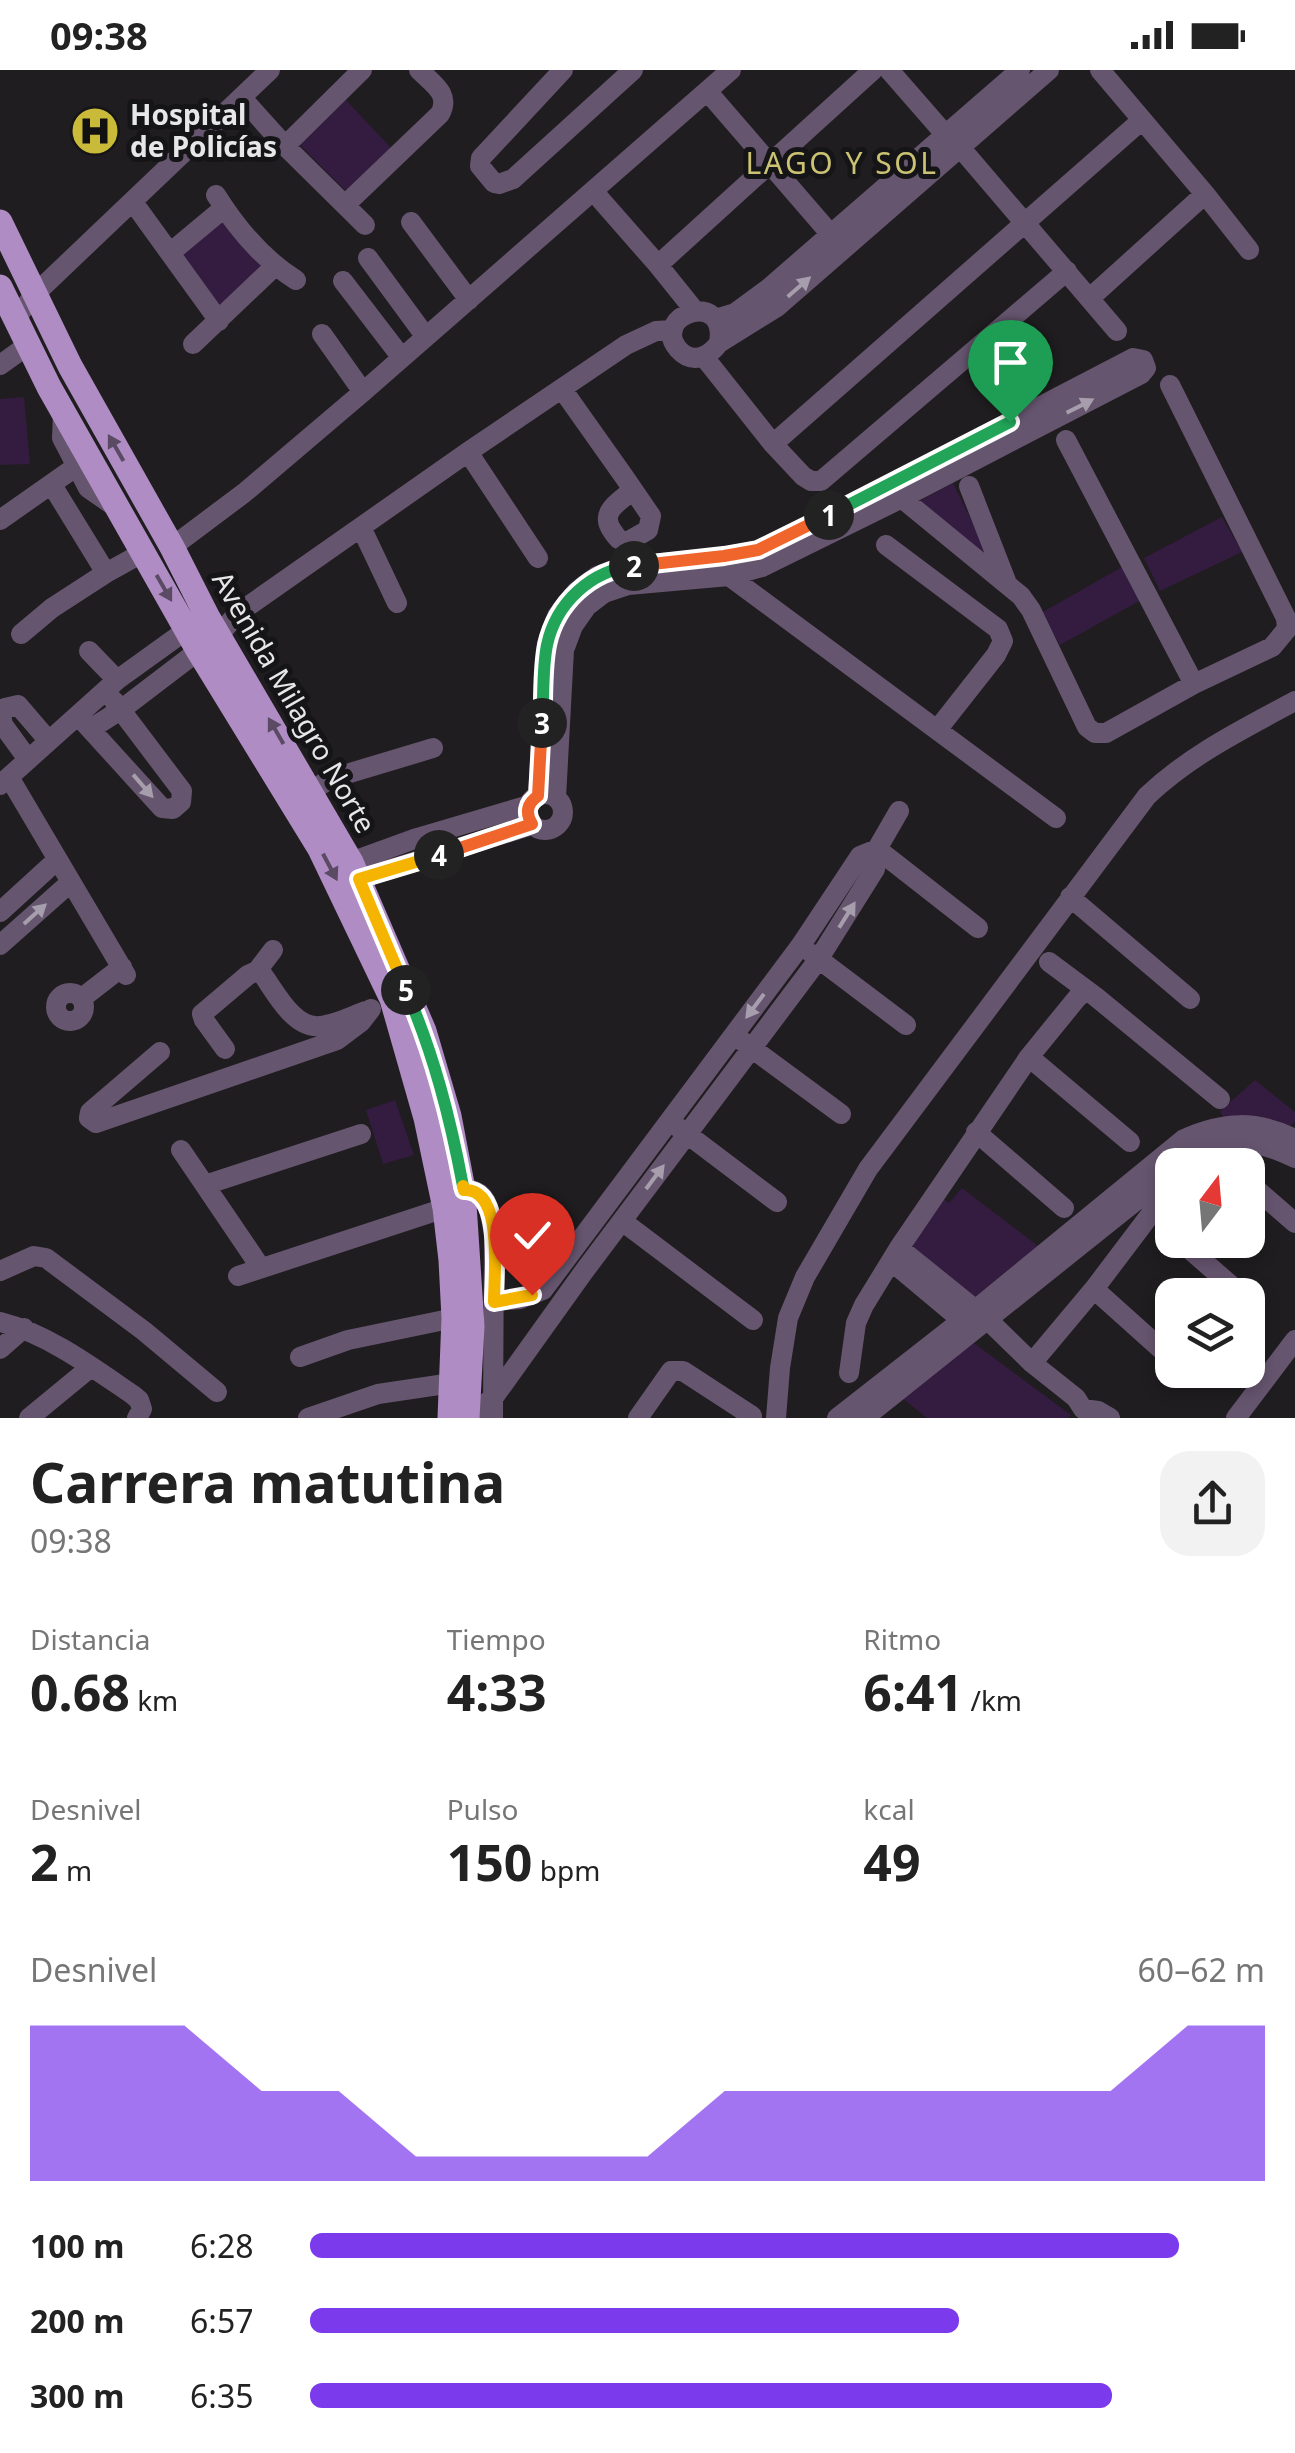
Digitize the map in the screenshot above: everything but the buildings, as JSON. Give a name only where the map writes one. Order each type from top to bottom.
[{"type":"main road","name":"Avenida Milagro Norte","points":[[0,222],[70,366],[172,547],[203,632],[320,848],[426,1118],[445,1208],[451,1260],[452,1383],[474,1413]]},
{"type":"main road","name":"Avenida Milagro Norte","points":[[0,287],[63,413],[144,552],[311,792],[355,871],[424,1031],[450,1116],[464,1190],[474,1413]]},
{"type":"street","points":[[15,319],[35,294],[270,70]]},
{"type":"street","points":[[285,146],[362,70]]},
{"type":"street","points":[[345,205],[440,114],[444,94],[419,70]]},
{"type":"street","points":[[562,70],[481,158],[480,166],[494,183],[513,180],[632,70]]},
{"type":"street","points":[[172,547],[244,493],[363,392],[731,70]]},
{"type":"street","points":[[658,265],[873,70]]},
{"type":"street","points":[[889,70],[1117,331]]},
{"type":"street","points":[[712,350],[720,330],[715,319],[694,311],[681,317],[673,330],[674,342],[682,353],[694,358],[712,350],[776,307],[837,242],[952,139],[1020,70]]},
{"type":"street","points":[[952,139],[1049,70]]},
{"type":"street","points":[[1100,70],[1249,250]]},
{"type":"street","points":[[707,92],[837,242]]},
{"type":"street","points":[[242,98],[365,225]]},
{"type":"street","points":[[773,444],[1142,120]]},
{"type":"street","points":[[594,192],[694,311]]},
{"type":"street","points":[[1090,298],[1206,194]]},
{"type":"street","points":[[133,202],[219,321]]},
{"type":"street","points":[[170,253],[220,202],[274,266],[296,280]]},
{"type":"street","points":[[411,222],[468,300]]},
{"type":"street","points":[[715,319],[735,313],[837,242]]},
{"type":"street","points":[[368,258],[426,338]]},
{"type":"street","points":[[193,344],[274,266]]},
{"type":"street","points":[[712,350],[773,444],[802,476],[821,480],[1067,271]]},
{"type":"street","points":[[342,281],[402,358]]},
{"type":"street","points":[[84,722],[111,685],[237,614],[468,452],[643,336],[673,330]]},
{"type":"street","points":[[322,334],[363,392]]},
{"type":"street","points":[[0,365],[28,344]]},
{"type":"street","points":[[355,871],[539,806],[547,644],[558,616],[576,592],[597,576],[620,567],[727,566],[894,493],[1141,374],[1146,364],[1133,358],[894,493]]},
{"type":"street","points":[[894,493],[1020,596],[1031,610],[1087,727],[1096,733],[1106,733],[1194,684],[1272,647],[1287,629],[1286,618],[1170,385]]},
{"type":"street","points":[[562,389],[633,490]]},
{"type":"street","points":[[63,413],[62,438],[88,488],[120,510]]},
{"type":"street","points":[[1066,440],[1194,684]]},
{"type":"street","points":[[468,452],[538,558]]},
{"type":"street","points":[[0,520],[76,466]]},
{"type":"street","points":[[52,484],[106,573]]},
{"type":"street","points":[[969,486],[1006,583]]},
{"type":"street","points":[[361,527],[397,603]]},
{"type":"street","points":[[886,544],[998,629],[1003,641],[938,730]]},
{"type":"street","points":[[21,634],[52,608],[144,552]]},
{"type":"street","points":[[727,566],[1056,818]]},
{"type":"street","points":[[82,998],[124,971],[4,781],[48,740],[122,709],[203,632]]},
{"type":"street","points":[[84,722],[162,808],[174,809],[181,802],[182,791],[122,709],[90,651]]},
{"type":"street","points":[[776,1418],[788,1318],[805,1278],[868,1168],[1147,796],[1173,771],[1295,701]]},
{"type":"street","points":[[27,758],[3,725],[1,714],[5,708],[18,705],[48,740]]},
{"type":"street","points":[[311,792],[330,780],[433,748]]},
{"type":"street","points":[[494,1302],[543,1290],[622,1221],[818,960],[875,869],[877,849],[899,810]]},
{"type":"street","points":[[877,849],[978,928]]},
{"type":"street","points":[[474,1413],[670,1120],[800,945],[860,856],[877,849]]},
{"type":"street","points":[[0,912],[57,860]]},
{"type":"street","points":[[0,946],[71,882]]},
{"type":"street","points":[[1070,897],[1190,998]]},
{"type":"street","points":[[800,945],[906,1025]]},
{"type":"street","points":[[225,1049],[202,1014],[257,971],[273,950]]},
{"type":"street","points":[[1050,962],[1220,1100]]},
{"type":"street","points":[[257,971],[294,1015],[318,1027],[381,1004]]},
{"type":"street","points":[[849,1374],[856,1323],[895,1254],[1029,1057],[1085,991]]},
{"type":"street","points":[[160,1052],[90,1112],[89,1118],[96,1123],[138,1110],[337,1040],[381,1004]]},
{"type":"street","points":[[734,1034],[841,1114]]},
{"type":"street","points":[[1029,1057],[1130,1142]]},
{"type":"street","points":[[122,1084],[138,1110]]},
{"type":"street","points":[[670,1120],[777,1202]]},
{"type":"street","points":[[864,1418],[1184,1139],[1202,1131],[1249,1124],[1295,1138]]},
{"type":"street","points":[[976,1132],[1064,1208]]},
{"type":"street","points":[[205,1185],[361,1134]]},
{"type":"street","points":[[1205,1148],[1224,1142],[1249,1142],[1295,1158]]},
{"type":"street","points":[[182,1150],[261,1268]]},
{"type":"street","points":[[838,1418],[1155,1185]]},
{"type":"street","points":[[464,1190],[473,1189],[482,1195],[494,1236],[494,1302],[474,1413]]},
{"type":"street","points":[[1265,1197],[1295,1223]]},
{"type":"street","points":[[238,1276],[445,1208]]},
{"type":"street","points":[[1032,1364],[1155,1211]]},
{"type":"street","points":[[1150,1215],[1155,1219]]},
{"type":"street","points":[[622,1221],[752,1320]]},
{"type":"street","points":[[895,1254],[1076,1398],[1081,1414],[1098,1410],[1110,1418]]},
{"type":"street","points":[[0,1271],[34,1256],[46,1258],[217,1392]]},
{"type":"street","points":[[1200,1258],[1223,1278]]},
{"type":"street","points":[[1094,1289],[1155,1344]]},
{"type":"street","points":[[300,1357],[348,1340],[454,1318]]},
{"type":"street","points":[[0,1322],[24,1328],[91,1366],[138,1400],[142,1409],[137,1418]]},
{"type":"street","points":[[0,1349],[24,1328]]},
{"type":"street","points":[[1236,1418],[1295,1340]]},
{"type":"street","points":[[28,1418],[91,1366]]},
{"type":"street","points":[[638,1418],[672,1372],[683,1371],[752,1416]]},
{"type":"street","points":[[308,1418],[378,1394],[452,1383]]},
{"type":"shaded area","points":[[346,100],[391,148],[347,192],[300,145]]},
{"type":"shaded area","points":[[224,216],[267,266],[217,311],[182,256]]},
{"type":"shaded area","points":[[24,397],[30,464],[0,465],[0,399]]},
{"type":"shaded area","points":[[953,483],[992,562],[914,504]]},
{"type":"shaded area","points":[[1222,517],[1242,552],[1160,591],[1144,558]]},
{"type":"shaded area","points":[[1122,567],[1141,600],[1060,645],[1041,613]]},
{"type":"shaded area","points":[[1255,1080],[1295,1112],[1291,1126],[1246,1117],[1225,1121],[1220,1111]]},
{"type":"shaded area","points":[[395,1100],[414,1155],[383,1164],[366,1110]]},
{"type":"shaded area","points":[[962,1188],[1038,1246],[973,1299],[913,1249],[914,1236],[940,1196],[949,1203]]},
{"type":"shaded area","points":[[974,1343],[1071,1415],[927,1418],[902,1398]]},
{"type":"place","name":"Hospital de Policías","points":[[95,131]]},
{"type":"district","name":"LAGO Y SOL","points":[[842,164]]},
{"type":"route","points":[[532,1295],[494,1302],[494,1236],[488,1206],[473,1189],[464,1190],[450,1116],[424,1031],[359,879],[532,824],[527,812],[532,799],[538,796],[547,644],[558,616],[576,592],[597,576],[620,567],[758,550],[1010,422]]}]
